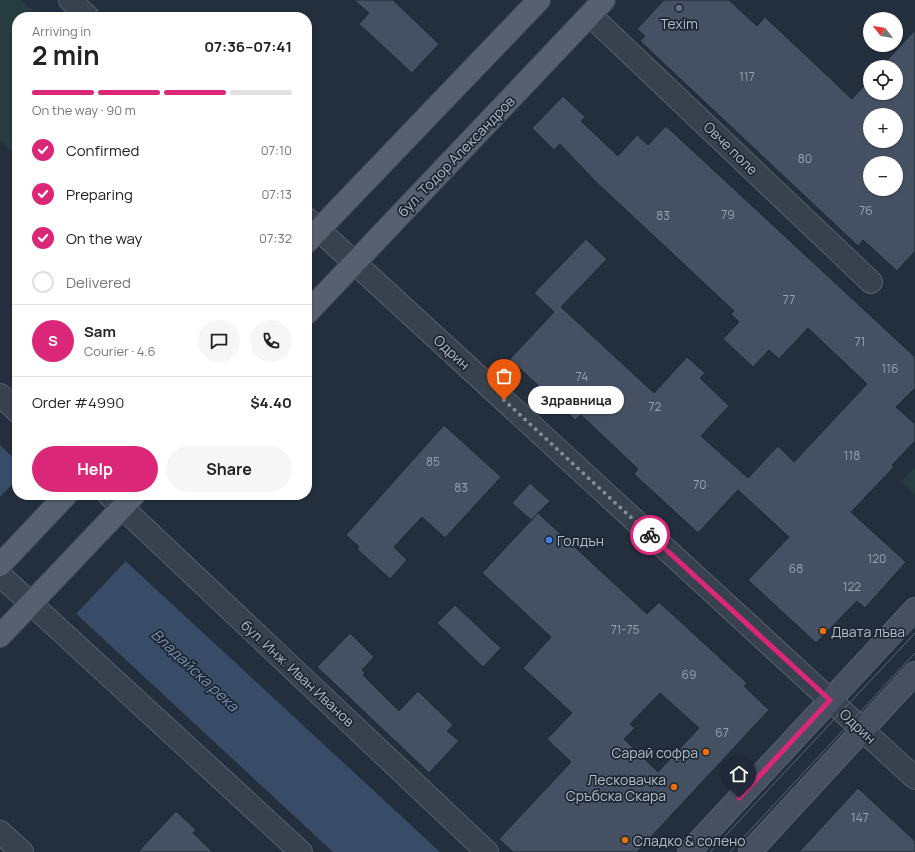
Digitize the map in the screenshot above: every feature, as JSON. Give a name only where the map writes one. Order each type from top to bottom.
[{"type":"main road","points":[[312,229],[539,0]]},
{"type":"main road","name":"бул. Тодор Александров","points":[[312,308],[597,7]]},
{"type":"main road","points":[[0,564],[61,500]]},
{"type":"main road","points":[[0,636],[106,524],[120,500]]},
{"type":"main road","points":[[689,852],[915,609]]},
{"type":"main road","points":[[750,852],[915,673]]},
{"type":"street","points":[[70,0],[83,12]]},
{"type":"street","name":"Овче поле","points":[[597,7],[871,282]]},
{"type":"street","name":"Одрин","points":[[312,231],[355,263],[915,778]]},
{"type":"street","points":[[0,395],[12,406]]},
{"type":"street","name":"бул. Инж. Иван Иванов","points":[[122,500],[487,852]]},
{"type":"street","points":[[0,575],[34,601],[301,852]]},
{"type":"street","points":[[0,832],[22,852]]},
{"type":"green space","points":[[0,0],[21,0],[34,12],[12,12],[12,152],[0,141]]},
{"type":"green space","points":[[915,467],[915,495],[901,482]]},
{"type":"water","name":"Владайска река","points":[[0,445],[12,456],[12,500],[59,500],[440,852],[333,852],[0,543]]},
{"type":"pier","points":[[12,484],[12,500],[62,500],[127,560],[74,616],[0,546],[0,497]]},
{"type":"building","points":[[354,0],[393,0],[439,44],[412,73],[359,24],[369,13]]},
{"type":"building","points":[[664,0],[729,0],[757,26],[765,17],[852,99],[863,87],[863,100],[903,100],[903,60],[887,60],[895,52],[903,52],[903,43],[915,30],[915,251],[897,271],[863,240],[858,246],[640,41],[645,36],[637,29]]},
{"type":"building","points":[[563,96],[585,117],[581,121],[618,156],[637,135],[648,145],[666,126],[915,357],[915,388],[896,407],[915,424],[915,441],[892,465],[894,467],[851,512],[906,562],[865,608],[857,601],[816,643],[748,580],[789,537],[738,490],[698,533],[634,474],[638,469],[581,415],[575,420],[510,359],[554,312],[534,293],[586,239],[607,259],[561,307],[654,393],[687,357],[705,373],[700,378],[729,406],[701,436],[748,478],[778,446],[794,462],[867,384],[808,328],[779,359],[769,350],[753,367],[723,339],[739,322],[731,314],[734,311],[595,181],[560,144],[554,150],[532,128]]},
{"type":"building","points":[[444,425],[501,477],[445,538],[422,517],[394,547],[407,560],[390,579],[357,549],[359,547],[346,535]]},
{"type":"building","points":[[530,483],[550,501],[531,520],[512,503]]},
{"type":"building","points":[[538,513],[647,614],[659,602],[747,683],[744,686],[769,710],[637,852],[513,852],[499,839],[571,762],[547,739],[572,713],[523,668],[551,637],[482,573]],"holes":[[[660,693],[699,728],[658,772],[624,739],[635,728],[630,724]]]},
{"type":"building","points":[[455,605],[501,648],[483,667],[437,623]]},
{"type":"building","points":[[350,633],[374,657],[362,670],[365,673],[363,675],[399,711],[418,691],[453,725],[447,731],[459,741],[429,773],[317,667]]},
{"type":"building","points":[[858,788],[915,841],[915,852],[799,852]]},
{"type":"building","points":[[176,811],[196,830],[193,833],[213,852],[138,852]]},
{"type":"tram line","points":[[710,852],[915,633]]},
{"type":"tram line","points":[[730,852],[915,653]]},
{"type":"way so far","points":[[504,400],[650,535]]},
{"type":"place","name":"Texim","points":[[679,8]]},
{"type":"place","name":"Здравница","points":[[504,400]]},
{"type":"place","name":"Голдън","points":[[549,540]]},
{"type":"place","name":"Двата лъва","points":[[823,631]]},
{"type":"place","name":"Сарай софра","points":[[706,752]]},
{"type":"place","name":"Лесковачка Сръбска Скара","points":[[674,787]]},
{"type":"place","name":"Сладко & солено","points":[[625,840]]},
{"type":"route","points":[[650,535],[830,700],[739,798]]}]
